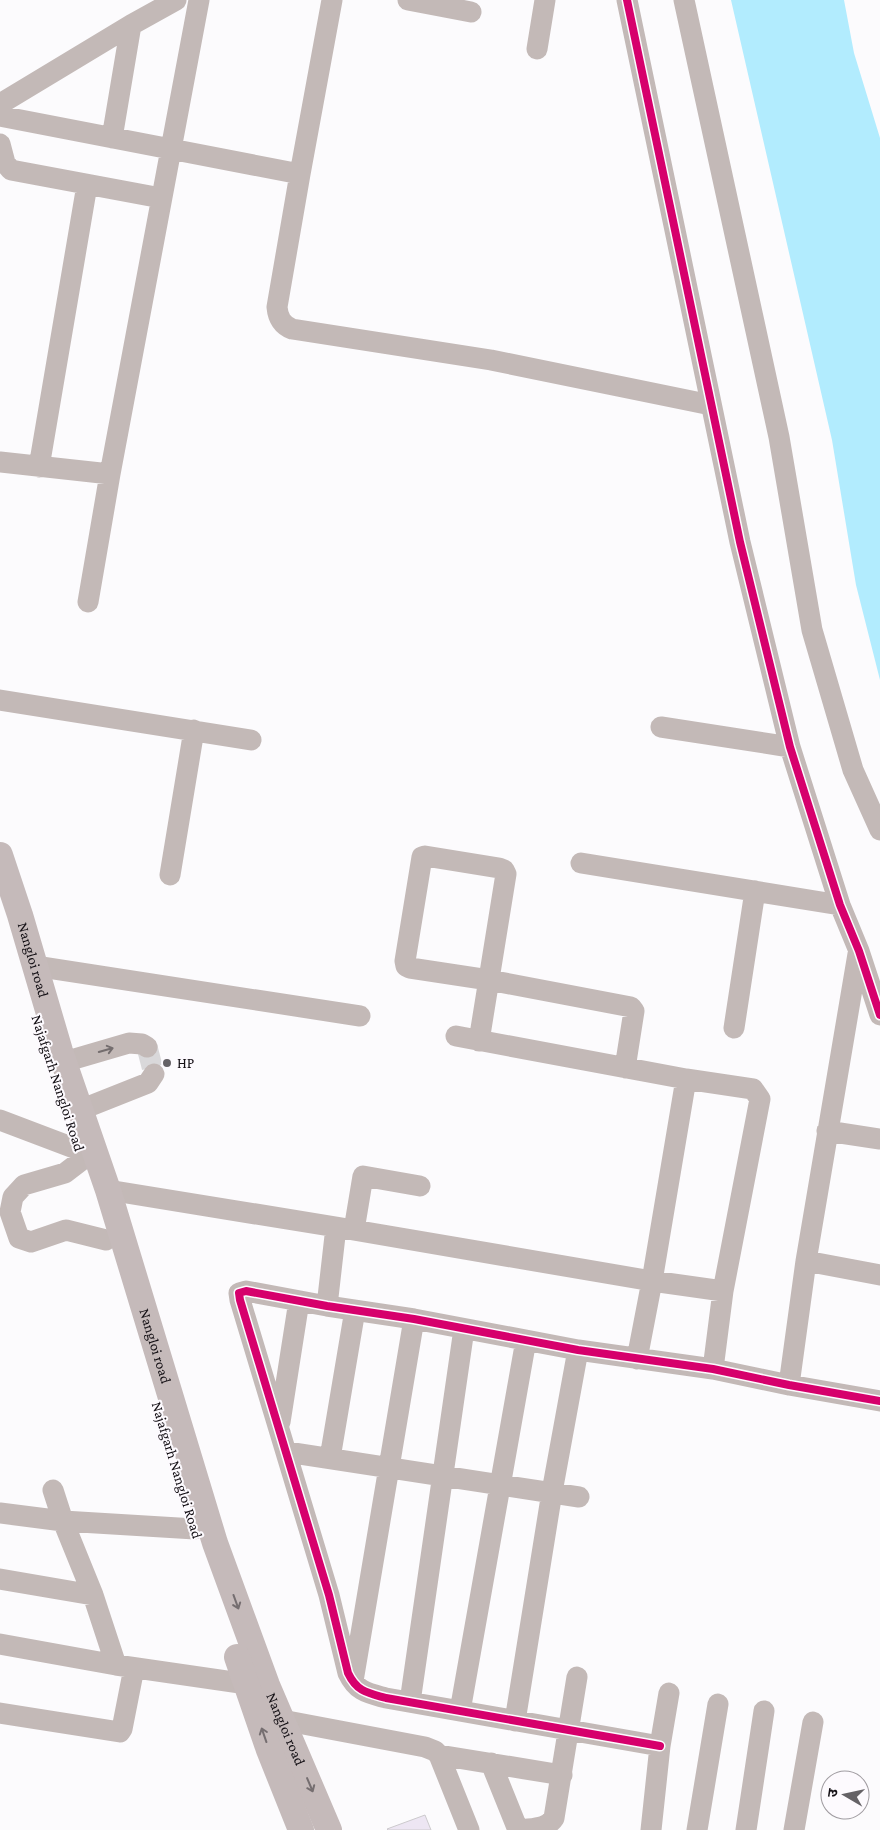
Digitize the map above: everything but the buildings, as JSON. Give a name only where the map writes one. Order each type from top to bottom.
[{"type":"main road","name":"Nangloi road","points":[[0,855],[80,1110],[85,1152],[108,1190],[214,1543],[240,1640],[282,1720],[329,1830]]},
{"type":"main road","name":"Najafgarh Nangloi Road","points":[[0,907],[85,1152],[106,1240],[214,1592],[240,1640],[247,1684],[269,1750],[300,1830]]},
{"type":"street","points":[[0,104],[176,0]]},
{"type":"street","points":[[88,602],[170,148],[199,0]]},
{"type":"street","points":[[332,0],[277,307],[279,318],[286,327],[490,360],[711,405]]},
{"type":"street","points":[[408,0],[471,12]]},
{"type":"street","points":[[538,49],[545,0]]},
{"type":"street","points":[[627,0],[740,542],[790,747],[840,905],[859,951],[880,1015]]},
{"type":"street","points":[[684,0],[777,428],[812,630],[853,770],[880,830]]},
{"type":"street","points":[[112,138],[131,25]]},
{"type":"street","points":[[0,116],[300,174]]},
{"type":"street","points":[[0,144],[5,163],[11,170],[161,198]]},
{"type":"street","points":[[39,467],[87,185]]},
{"type":"street","points":[[0,462],[110,474]]},
{"type":"street","points":[[0,700],[251,740]]},
{"type":"street","points":[[661,728],[790,747]]},
{"type":"street","points":[[170,875],[194,730]]},
{"type":"street","points":[[479,1041],[489,980],[506,874],[504,870],[422,857],[405,962],[406,966],[410,968],[489,980],[631,1007],[634,1012],[625,1068]]},
{"type":"street","points":[[581,863],[840,905]]},
{"type":"street","points":[[734,1028],[755,891]]},
{"type":"street","points":[[789,1385],[806,1261],[859,951]]},
{"type":"street","points":[[35,966],[360,1016]]},
{"type":"street","points":[[456,1036],[686,1080],[753,1089],[760,1099],[723,1291],[713,1369]]},
{"type":"street","points":[[64,1062],[129,1043],[142,1044],[147,1047]]},
{"type":"street","points":[[80,1110],[148,1084],[154,1074]]},
{"type":"street","points":[[636,1359],[652,1281],[686,1080]]},
{"type":"street","points":[[0,1120],[85,1152],[65,1173],[24,1185],[13,1197],[10,1212],[19,1238],[31,1242],[66,1230],[106,1240]]},
{"type":"street","points":[[827,1131],[880,1139]]},
{"type":"street","points":[[326,1306],[345,1228],[363,1176],[420,1186]]},
{"type":"street","points":[[108,1190],[345,1228],[652,1281],[723,1291]]},
{"type":"street","points":[[806,1261],[880,1275]]},
{"type":"street","points":[[660,1746],[410,1702],[365,1692],[353,1684],[348,1673],[329,1595],[287,1452],[238,1295],[240,1292],[246,1291],[326,1306],[414,1319],[578,1350],[713,1369],[880,1401]]},
{"type":"street","points":[[279,1427],[299,1301]]},
{"type":"street","points":[[330,1458],[355,1310]]},
{"type":"street","points":[[353,1684],[414,1319]]},
{"type":"street","points":[[410,1702],[464,1329]]},
{"type":"street","points":[[460,1712],[526,1340]]},
{"type":"street","points":[[515,1721],[552,1492],[578,1350]]},
{"type":"street","points":[[287,1452],[579,1497]]},
{"type":"street","points":[[0,1713],[120,1732],[122,1729],[125,1666],[93,1595],[63,1521],[53,1490]]},
{"type":"street","points":[[0,1513],[63,1521],[195,1529]]},
{"type":"street","points":[[0,1579],[93,1595]]},
{"type":"street","points":[[0,1644],[125,1666],[247,1684]]},
{"type":"street","points":[[491,1764],[519,1830],[550,1824],[556,1809],[577,1677]]},
{"type":"street","points":[[651,1830],[660,1746],[669,1693]]},
{"type":"street","points":[[697,1830],[718,1704]]},
{"type":"street","points":[[746,1830],[764,1711]]},
{"type":"street","points":[[282,1720],[425,1747],[435,1751],[439,1755],[469,1830]]},
{"type":"street","points":[[794,1830],[813,1722]]},
{"type":"street","points":[[439,1755],[562,1775]]},
{"type":"water","points":[[731,0],[844,0],[854,53],[880,138],[880,680],[856,585],[832,440]]},
{"type":"tunnel","points":[[147,1047],[154,1074]]},
{"type":"cycle path","points":[[627,0],[740,542],[790,747],[840,905],[859,951],[880,1015]]},
{"type":"cycle path","points":[[660,1746],[386,1698],[364,1691],[355,1684],[348,1673],[329,1595],[239,1293],[246,1291],[414,1319],[578,1350],[713,1369],[880,1401]]},
{"type":"place","name":"HP","points":[[167,1063]]}]
